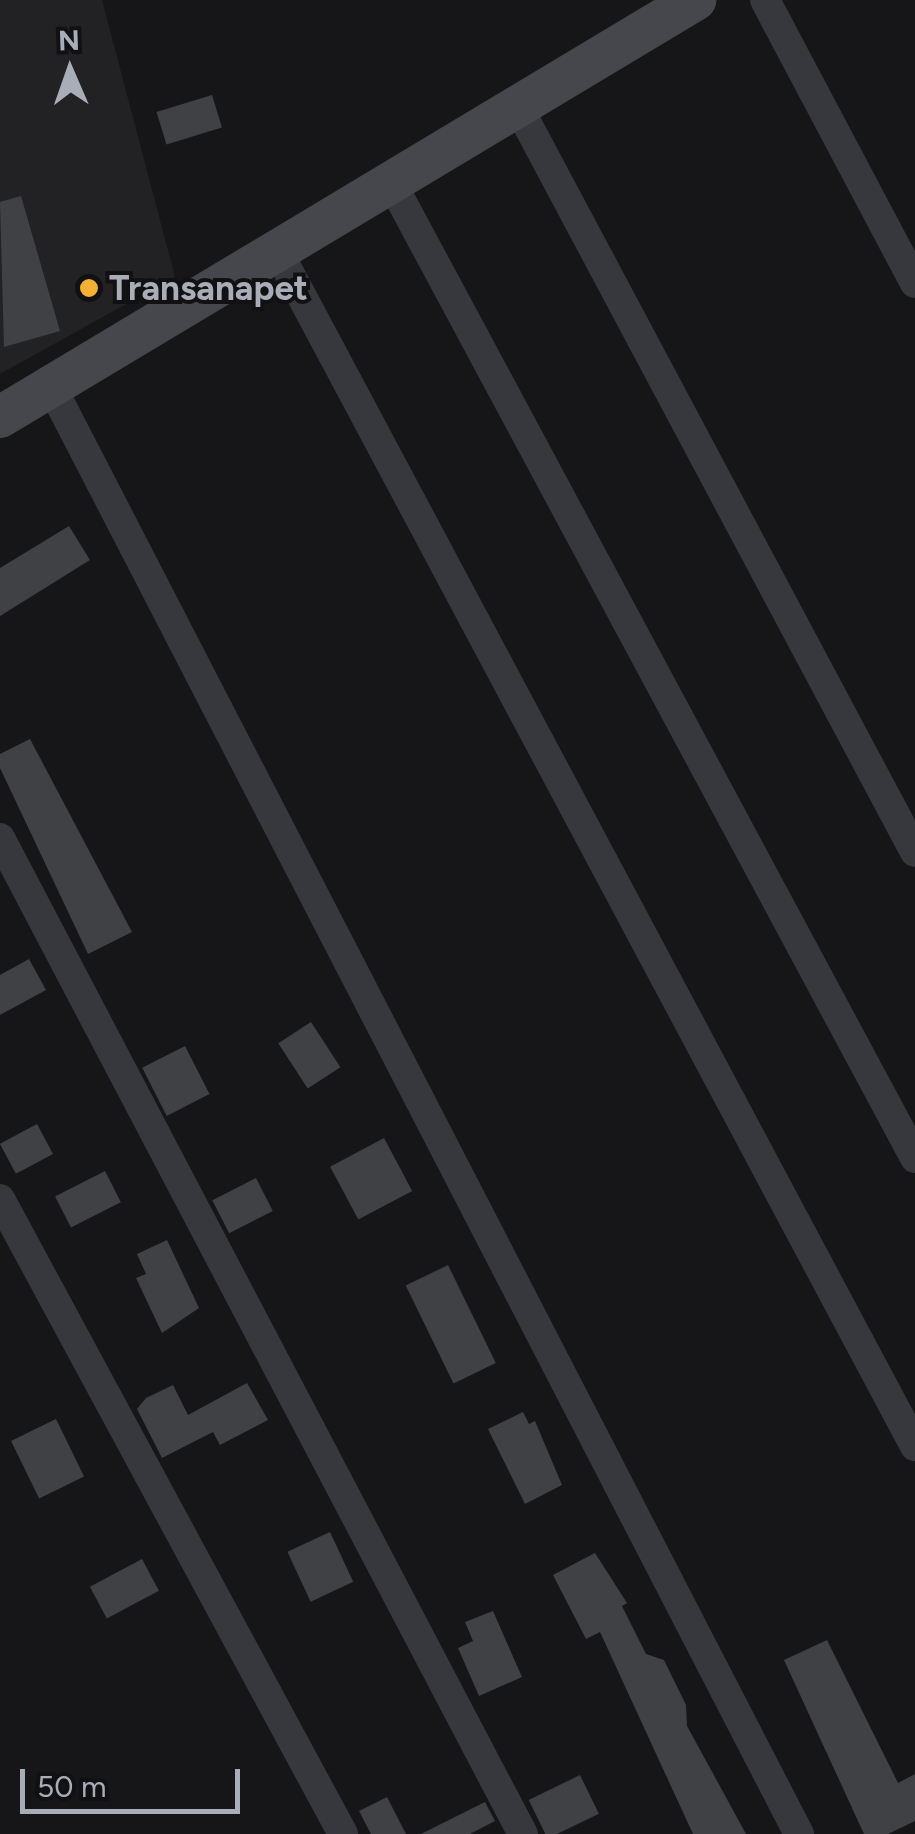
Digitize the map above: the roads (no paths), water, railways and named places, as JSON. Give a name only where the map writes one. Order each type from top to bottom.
[{"type":"main road","points":[[0,417],[695,0]]},
{"type":"street","points":[[765,0],[915,282]]},
{"type":"street","points":[[517,105],[915,852]]},
{"type":"street","points":[[390,180],[915,1158]]},
{"type":"street","points":[[276,248],[915,1446]]},
{"type":"street","points":[[50,386],[799,1834]]},
{"type":"street","points":[[0,838],[524,1834]]},
{"type":"street","points":[[0,1200],[344,1834]]},
{"type":"place","name":"Transanapet","points":[[89,288]]}]
